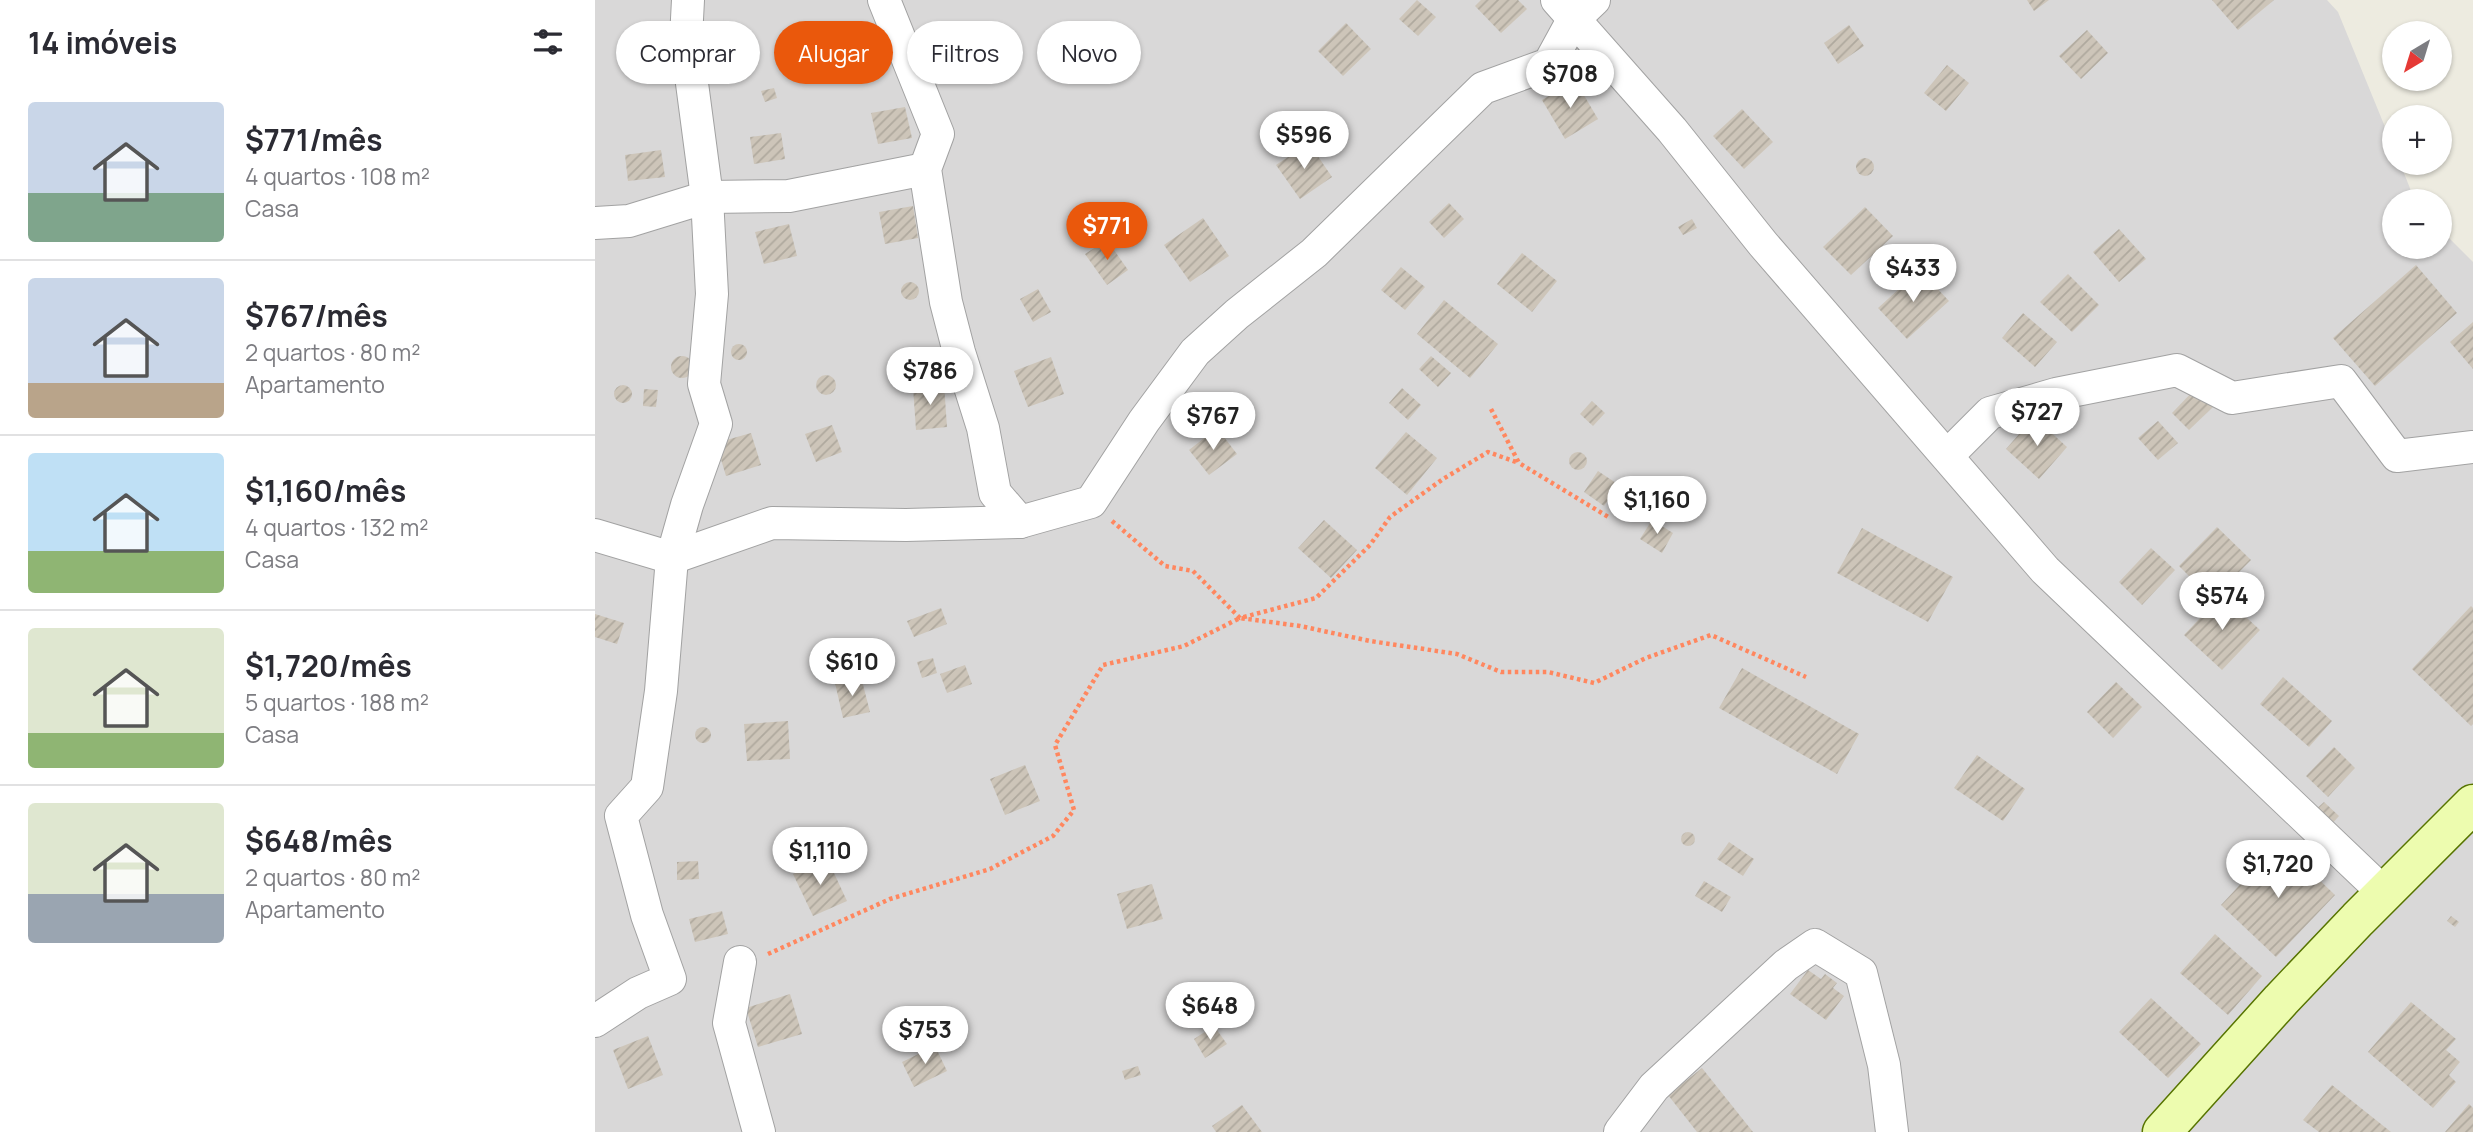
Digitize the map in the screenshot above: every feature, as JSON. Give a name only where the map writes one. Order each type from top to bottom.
[{"type":"street","points":[[595,1021],[638,993],[670,979],[646,915],[621,816],[647,787],[661,691],[672,558],[687,505],[716,424],[704,384],[712,294],[707,197],[686,38],[688,0]]},
{"type":"street","points":[[884,0],[938,134],[925,169],[947,302],[959,352],[983,428],[995,493],[1020,522]]},
{"type":"street","points":[[595,536],[672,558],[772,523],[906,526],[1020,522],[1091,502],[1143,421],[1195,352],[1237,314],[1314,253],[1483,88],[1549,64],[1575,7],[1763,244],[2045,570],[2384,893]]},
{"type":"street","points":[[595,223],[629,221],[707,197],[789,196],[925,169]]},
{"type":"street","points":[[1947,456],[1990,413],[2056,394],[2177,370],[2232,398],[2341,381],[2397,456],[2473,447]]},
{"type":"street","points":[[2162,1132],[2281,1000],[2473,804]]},
{"type":"street","points":[[1619,1132],[1654,1087],[1786,965],[1815,945],[1861,973],[1884,1065],[1892,1132]]},
{"type":"street","points":[[740,962],[729,1023],[759,1132]]},
{"type":"path","points":[[1491,409],[1519,463]]},
{"type":"path","points":[[740,962],[771,953],[890,900],[990,869],[1053,836],[1075,810],[1055,745],[1103,665],[1184,646],[1240,618],[1316,598],[1370,545],[1390,517],[1443,479],[1488,452],[1519,463],[1610,518]]},
{"type":"path","points":[[1091,502],[1165,566],[1193,571],[1240,618],[1457,654],[1501,672],[1548,672],[1594,683],[1646,658],[1711,635],[1805,677]]},
{"type":"shaded area","points":[[595,0],[2327,0],[2338,12],[2382,120],[2382,175],[2405,175],[2410,189],[2382,189],[2382,259],[2452,259],[2452,241],[2473,262],[2473,1132],[595,1132]]},
{"type":"building","points":[[1417,0],[1436,17],[1418,36],[1399,19]]},
{"type":"building","points":[[1481,0],[1518,0],[1527,9],[1501,33],[1475,6]]},
{"type":"building","points":[[2027,0],[2049,0],[2034,11]]},
{"type":"building","points":[[2212,0],[2274,0],[2238,30]]},
{"type":"building","points":[[1346,23],[1371,49],[1343,76],[1318,51]]},
{"type":"building","points":[[1849,25],[1864,46],[1838,64],[1824,43]]},
{"type":"building","points":[[2087,30],[2108,53],[2081,79],[2059,56]]},
{"type":"building","points":[[1947,65],[1969,83],[1946,111],[1924,93]]},
{"type":"building","points":[[1575,80],[1598,119],[1565,139],[1542,100]]},
{"type":"building","points":[[774,88],[777,98],[765,102],[761,91]]},
{"type":"building","points":[[905,107],[912,138],[878,144],[871,113]]},
{"type":"building","points":[[1742,109],[1773,142],[1744,169],[1713,136]]},
{"type":"building","points":[[781,133],[785,159],[754,164],[750,137]]},
{"type":"building","points":[[1309,143],[1332,177],[1300,199],[1276,165]]},
{"type":"building","points":[[661,150],[665,177],[628,181],[625,155]]},
{"type":"building","points":[[1865,158],[1871,161],[1874,167],[1871,173],[1865,176],[1859,173],[1856,167],[1859,161]]},
{"type":"building","points":[[1449,203],[1464,219],[1444,238],[1429,222]]},
{"type":"building","points":[[913,206],[918,238],[885,244],[879,212]]},
{"type":"building","points":[[1865,207],[1893,236],[1851,275],[1823,247]]},
{"type":"building","points":[[1203,218],[1229,256],[1190,282],[1164,245]]},
{"type":"building","points":[[1692,219],[1697,228],[1683,235],[1678,227]]},
{"type":"building","points":[[789,224],[797,256],[764,264],[755,232]]},
{"type":"building","points":[[2119,229],[2146,259],[2119,282],[2093,252]]},
{"type":"building","points":[[1107,240],[1128,270],[1107,285],[1085,254]]},
{"type":"building","points":[[1522,253],[1557,281],[1532,312],[1497,284]]},
{"type":"building","points":[[2416,265],[2457,313],[2375,386],[2333,338]]},
{"type":"building","points":[[1401,267],[1425,287],[1405,310],[1381,290]]},
{"type":"building","points":[[1920,270],[1949,301],[1907,339],[1878,308]]},
{"type":"building","points":[[2068,274],[2099,305],[2072,332],[2040,302]]},
{"type":"building","points":[[910,282],[916,285],[919,291],[916,297],[910,300],[904,297],[901,291],[904,285]]},
{"type":"building","points":[[1038,289],[1051,312],[1033,322],[1020,299]]},
{"type":"building","points":[[1444,300],[1498,344],[1470,378],[1417,334]]},
{"type":"building","points":[[2023,313],[2057,342],[2035,367],[2002,338]]},
{"type":"building","points":[[2473,322],[2473,369],[2450,342]]},
{"type":"building","points":[[739,344],[745,346],[745,358],[739,360],[733,358],[731,352],[733,346]]},
{"type":"building","points":[[682,356],[690,359],[693,367],[690,375],[682,378],[674,375],[671,367],[674,359]]},
{"type":"building","points":[[1431,356],[1451,373],[1438,387],[1419,369]]},
{"type":"building","points":[[1051,357],[1064,394],[1028,407],[1014,371]]},
{"type":"building","points":[[826,375],[833,378],[836,385],[833,392],[826,395],[819,392],[816,385],[819,378]]},
{"type":"building","points":[[944,384],[947,427],[916,430],[913,387]]},
{"type":"building","points":[[623,385],[629,388],[632,394],[629,400],[623,403],[617,400],[614,394],[617,388]]},
{"type":"building","points":[[2197,387],[2215,405],[2189,430],[2172,413]]},
{"type":"building","points":[[1402,388],[1421,405],[1408,420],[1389,403]]},
{"type":"building","points":[[644,389],[658,390],[656,407],[643,406]]},
{"type":"building","points":[[1592,401],[1605,413],[1593,426],[1580,414]]},
{"type":"building","points":[[2034,417],[2067,447],[2039,479],[2006,449]]},
{"type":"building","points":[[2158,421],[2178,443],[2158,460],[2138,438]]},
{"type":"building","points":[[832,425],[842,452],[816,462],[805,434]]},
{"type":"building","points":[[1217,428],[1237,454],[1209,475],[1189,450]]},
{"type":"building","points":[[1406,432],[1437,458],[1407,495],[1375,468]]},
{"type":"building","points":[[751,433],[761,465],[726,476],[716,443]]},
{"type":"building","points":[[1578,452],[1584,455],[1587,461],[1584,467],[1578,470],[1572,467],[1569,461],[1572,455]]},
{"type":"building","points":[[1598,471],[1619,485],[1604,506],[1584,492]]},
{"type":"building","points":[[1324,520],[1357,550],[1331,578],[1298,548]]},
{"type":"building","points":[[1652,520],[1673,533],[1662,553],[1640,539]]},
{"type":"building","points":[[2217,527],[2251,560],[2212,599],[2179,566]]},
{"type":"building","points":[[1862,528],[1953,577],[1928,622],[1837,573]]},
{"type":"building","points":[[2151,548],[2175,570],[2142,605],[2119,582]]},
{"type":"building","points":[[2222,595],[2260,630],[2222,670],[2184,635]]},
{"type":"building","points":[[2471,606],[2473,724],[2471,726],[2412,669]]},
{"type":"building","points":[[941,608],[947,624],[914,637],[907,621]]},
{"type":"building","points":[[595,614],[624,623],[617,644],[595,637]]},
{"type":"building","points":[[933,658],[937,673],[922,678],[917,662]]},
{"type":"building","points":[[965,665],[972,684],[947,693],[940,674]]},
{"type":"building","points":[[1742,668],[1859,734],[1837,774],[1719,708]]},
{"type":"building","points":[[861,677],[870,712],[843,718],[835,683]]},
{"type":"building","points":[[2283,677],[2332,721],[2309,747],[2260,704]]},
{"type":"building","points":[[2116,682],[2142,707],[2113,738],[2087,712]]},
{"type":"building","points":[[788,721],[790,759],[747,761],[744,724]]},
{"type":"building","points":[[700,727],[706,727],[711,735],[709,741],[700,743],[695,738],[695,732]]},
{"type":"building","points":[[2334,747],[2355,768],[2328,797],[2306,776]]},
{"type":"building","points":[[1977,755],[2025,789],[2003,821],[1954,788]]},
{"type":"building","points":[[1025,765],[1040,801],[1005,815],[990,779]]},
{"type":"building","points":[[2324,802],[2339,816],[2329,827],[2313,812]]},
{"type":"building","points":[[1685,832],[1691,832],[1695,839],[1691,846],[1685,846],[1681,842],[1681,836]]},
{"type":"building","points":[[1729,842],[1754,859],[1743,876],[1717,859]]},
{"type":"building","points":[[2280,842],[2335,895],[2276,957],[2221,905]]},
{"type":"building","points":[[827,858],[847,901],[813,916],[793,874]]},
{"type":"building","points":[[698,861],[699,879],[677,880],[677,862]]},
{"type":"building","points":[[1704,881],[1731,897],[1722,912],[1695,896]]},
{"type":"building","points":[[1152,884],[1163,919],[1127,929],[1117,894]]},
{"type":"building","points":[[722,911],[728,934],[695,942],[689,919]]},
{"type":"building","points":[[2451,916],[2459,922],[2455,927],[2447,921]]},
{"type":"building","points":[[2215,934],[2262,976],[2228,1015],[2180,973]]},
{"type":"building","points":[[1808,970],[1821,979],[1825,974],[1837,983],[1833,988],[1844,996],[1826,1020],[1790,994]]},
{"type":"building","points":[[790,994],[802,1034],[758,1047],[746,1008]]},
{"type":"building","points":[[2151,998],[2201,1044],[2168,1078],[2119,1032]]},
{"type":"building","points":[[2411,1002],[2456,1039],[2446,1050],[2460,1062],[2449,1075],[2456,1082],[2433,1108],[2368,1052]]},
{"type":"building","points":[[1214,1026],[1227,1044],[1205,1058],[1194,1039]]},
{"type":"building","points":[[648,1036],[663,1075],[628,1089],[613,1050]]},
{"type":"building","points":[[935,1046],[947,1071],[914,1087],[902,1062]]},
{"type":"building","points":[[1138,1066],[1141,1075],[1125,1080],[1122,1071]]},
{"type":"building","points":[[1702,1068],[1753,1132],[1697,1132],[1668,1095]]},
{"type":"building","points":[[2332,1085],[2391,1132],[2319,1132],[2303,1120]]},
{"type":"building","points":[[2469,1104],[2473,1108],[2473,1132],[2445,1132]]},
{"type":"building","points":[[1242,1105],[1262,1132],[1216,1132],[1212,1126]]}]
